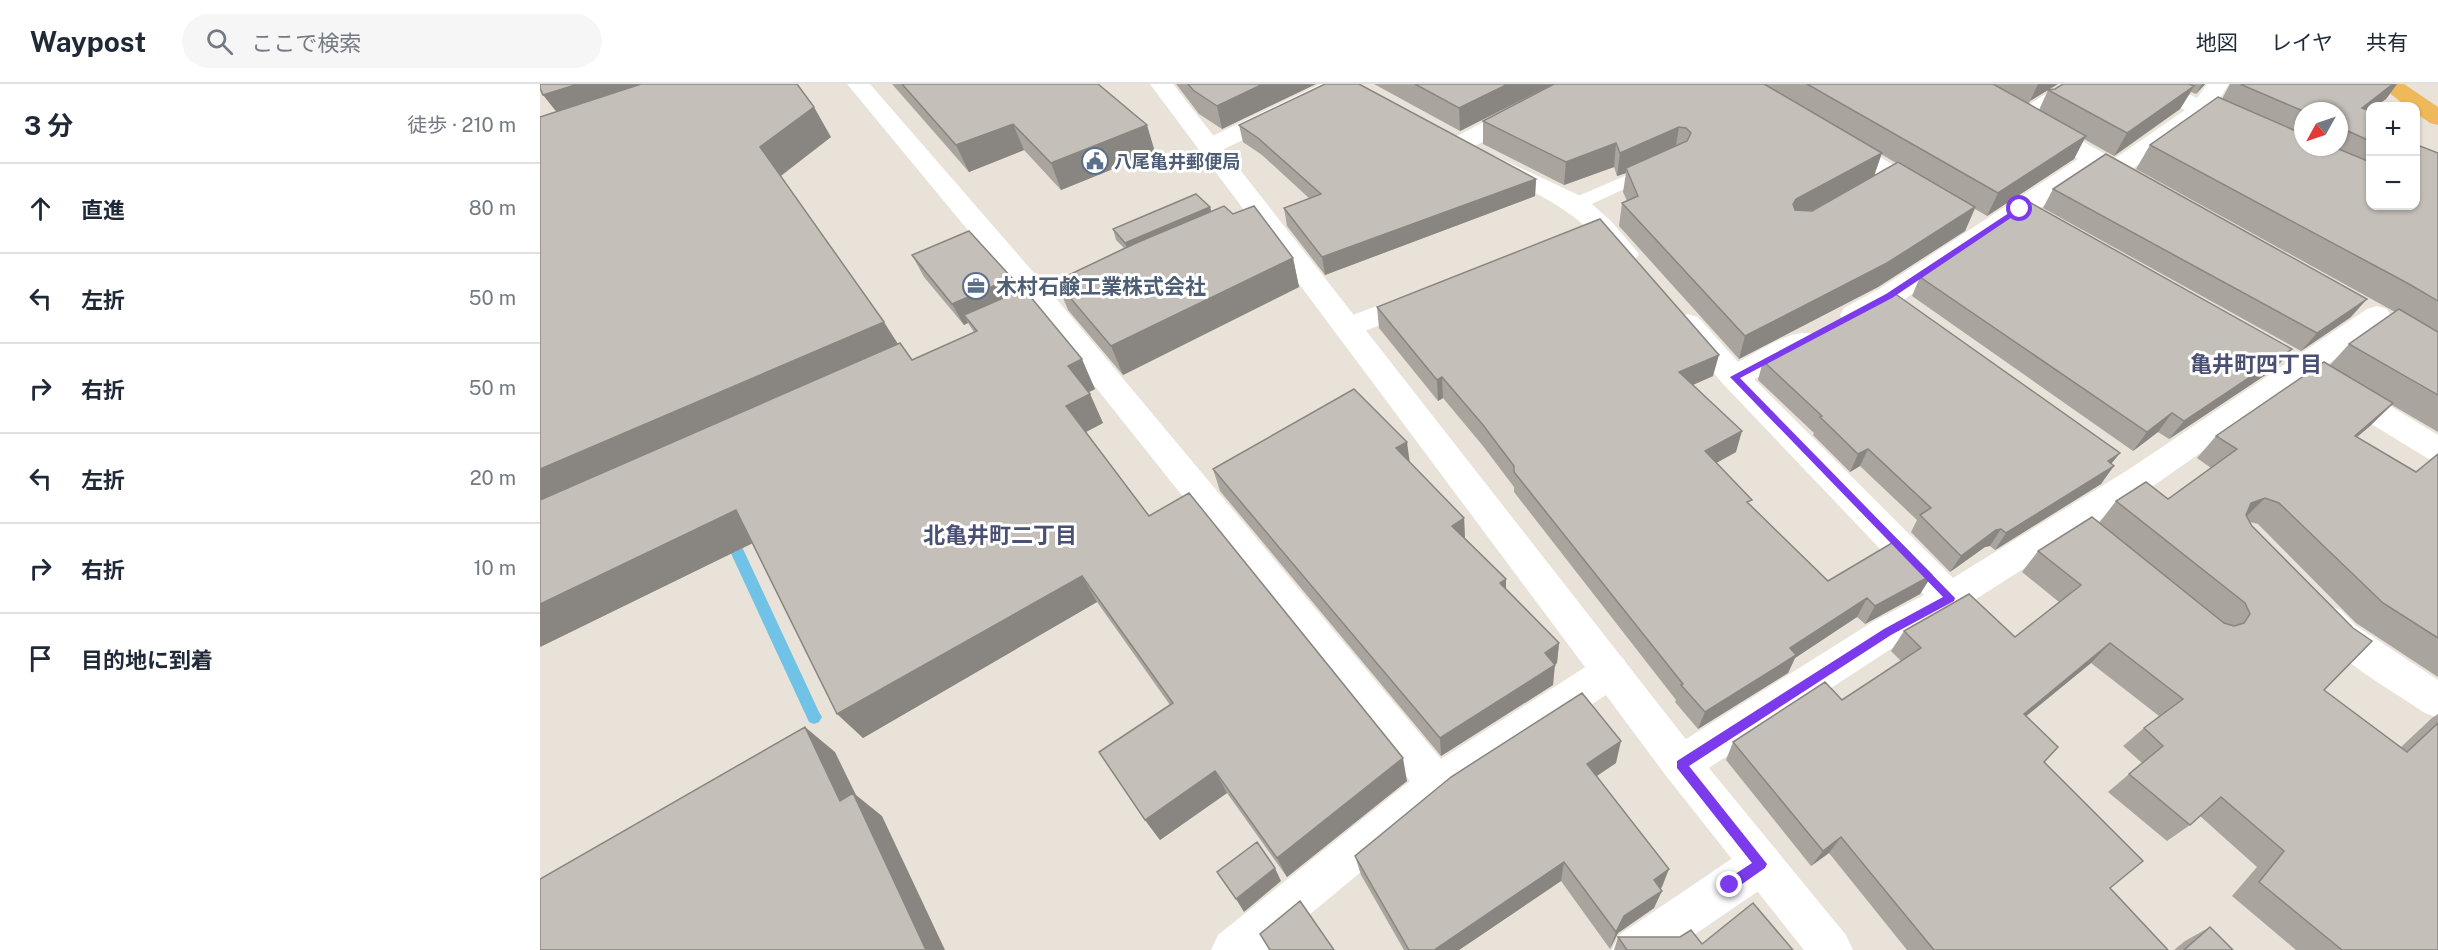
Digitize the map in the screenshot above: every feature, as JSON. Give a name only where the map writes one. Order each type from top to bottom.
[{"type":"highway","points":[[2389,84],[2438,118]]},
{"type":"street","points":[[858,84],[1044,303],[1437,784]]},
{"type":"street","points":[[1161,84],[1209,147],[1248,215],[1347,328],[1681,764],[1831,950]]},
{"type":"street","points":[[1575,84],[1450,139],[1576,204],[1591,231],[1645,274]]},
{"type":"street","points":[[1973,84],[1985,96],[2155,192]]},
{"type":"street","points":[[2148,84],[2264,137]]},
{"type":"street","points":[[1734,377],[1899,303],[1978,225],[2031,215],[2104,165],[2201,109],[2218,84]]},
{"type":"street","points":[[1209,147],[1351,86]]},
{"type":"street","points":[[1822,132],[1882,180],[1940,202]]},
{"type":"street","points":[[1347,328],[1441,291]]},
{"type":"street","points":[[1674,308],[1734,377],[1950,598]]},
{"type":"street","points":[[1681,764],[1887,632],[2083,528],[2133,470],[2303,368],[2366,311],[2403,333]]},
{"type":"street","points":[[2273,351],[2438,450]]},
{"type":"street","points":[[2310,602],[2342,636],[2438,701]]},
{"type":"street","points":[[1233,950],[1437,784],[1611,671]]},
{"type":"street","points":[[1634,950],[1761,864]]},
{"type":"lane","points":[[2037,107],[2073,84]]},
{"type":"lane","points":[[1576,204],[1666,163]]},
{"type":"building","points":[[540,84],[578,84],[543,95]]},
{"type":"building","points":[[641,84],[797,84],[814,107],[760,147],[884,322],[540,469],[540,117]]},
{"type":"building","points":[[902,84],[1098,84],[1147,125],[1051,163],[1013,124],[956,145]]},
{"type":"building","points":[[1188,84],[1263,84],[1217,106]]},
{"type":"building","points":[[1325,84],[1359,84],[1536,179],[1322,257],[1284,208],[1321,194],[1258,138],[1239,125]]},
{"type":"building","points":[[1415,84],[1508,84],[1459,108]]},
{"type":"building","points":[[1554,84],[1764,84],[1882,153],[1796,199],[1793,204],[1795,210],[1812,211],[1898,162],[1975,207],[1887,263],[1745,336],[1622,203],[1638,196],[1626,168],[1687,141],[1691,133],[1686,128],[1679,127],[1620,153],[1616,143],[1566,162],[1483,121]]},
{"type":"building","points":[[1807,84],[1993,84],[2086,136],[1998,193]]},
{"type":"building","points":[[2063,84],[2189,84],[2194,86],[2127,133],[2048,90]]},
{"type":"building","points":[[2240,84],[2393,84],[2370,102],[2366,102],[2362,108],[2366,110],[2366,139],[2348,131],[2348,102],[2294,102],[2294,107]]},
{"type":"building","points":[[2218,97],[2294,130],[2294,156],[2348,156],[2348,153],[2366,160],[2366,210],[2420,210],[2420,146],[2438,153],[2438,301],[2409,284],[2150,145]]},
{"type":"building","points":[[2106,154],[2367,299],[2317,333],[2053,189]]},
{"type":"building","points":[[1196,194],[1210,207],[1125,243],[1113,229]]},
{"type":"building","points":[[2031,203],[2292,349],[2184,421],[2172,413],[2147,432],[1920,277]]},
{"type":"building","points":[[1224,206],[1233,214],[1254,206],[1293,258],[1111,346],[1056,281],[1136,243]]},
{"type":"building","points":[[1600,219],[1719,355],[1679,372],[1742,431],[1705,451],[1752,500],[1747,502],[1828,581],[1897,540],[1932,575],[1875,606],[1867,598],[1790,648],[1796,655],[1705,712],[1681,685],[1683,684],[1514,472],[1514,466],[1483,425],[1442,377],[1437,380],[1377,307]]},
{"type":"building","points":[[969,231],[1012,278],[952,304],[912,255]]},
{"type":"building","points":[[1024,289],[1082,359],[1068,366],[1090,394],[1066,406],[1149,516],[1189,493],[1403,758],[1277,858],[1215,771],[1145,820],[1099,752],[1173,703],[1082,576],[837,714],[736,510],[540,604],[540,500],[900,343],[912,360],[977,331],[964,315]]},
{"type":"building","points":[[1894,293],[2120,453],[2108,461],[2114,466],[2006,533],[2001,529],[1996,530],[1961,556],[1920,515],[1931,508],[1868,449],[1858,454],[1820,417],[1822,416],[1763,361]]},
{"type":"building","points":[[2399,309],[2438,332],[2438,395],[2349,344]]},
{"type":"building","points":[[2324,362],[2393,403],[2355,436],[2416,472],[2438,454],[2438,638],[2383,603],[2279,503],[2265,498],[2251,503],[2246,515],[2252,526],[2353,628],[2372,641],[2324,690],[2407,752],[2438,723],[2438,950],[2342,950],[2259,882],[2284,851],[2221,797],[2190,825],[2129,774],[2163,746],[2144,728],[2183,699],[2110,643],[2024,714],[2058,747],[2044,762],[2143,861],[2110,888],[2168,950],[1934,950],[1841,837],[1823,851],[1733,742],[1825,682],[1842,700],[1921,648],[1904,631],[1969,594],[2015,637],[2081,585],[2038,551],[2092,517],[2224,623],[2234,626],[2244,623],[2250,614],[2245,603],[2116,501],[2146,482],[2168,499],[2237,449],[2216,436]]},
{"type":"building","points":[[1354,389],[1407,442],[1396,448],[1464,518],[1452,526],[1506,579],[1500,583],[1559,643],[1545,653],[1555,665],[1440,738],[1213,469]]},
{"type":"building","points":[[1582,693],[1621,741],[1587,764],[1669,869],[1654,880],[1662,891],[1624,916],[1616,932],[1564,862],[1434,950],[1409,950],[1355,856],[1451,777]]},
{"type":"building","points":[[805,727],[840,801],[853,793],[926,950],[540,950],[540,879]]},
{"type":"building","points":[[1257,842],[1275,868],[1236,899],[1217,872]]},
{"type":"building","points":[[1300,901],[1334,950],[1270,950],[1260,934]]},
{"type":"building","points":[[1753,903],[1793,950],[1627,950],[1618,937],[1680,937],[1691,930],[1702,944]]},
{"type":"building","points":[[2210,927],[2233,950],[2184,950]]},
{"type":"waterway","points":[[729,534],[814,717]]},
{"type":"place","name":"八尾亀井郵便局","points":[[1095,161]]},
{"type":"place","name":"木村石鹸工業株式会社","points":[[976,286]]},
{"type":"district","name":"亀井町四丁目","points":[[2256,364]]},
{"type":"district","name":"北亀井町二丁目","points":[[1000,535]]},
{"type":"route","points":[[1730,885],[1761,864],[1681,764],[1887,632],[1950,598],[1734,377],[1889,296],[2020,209]]}]
